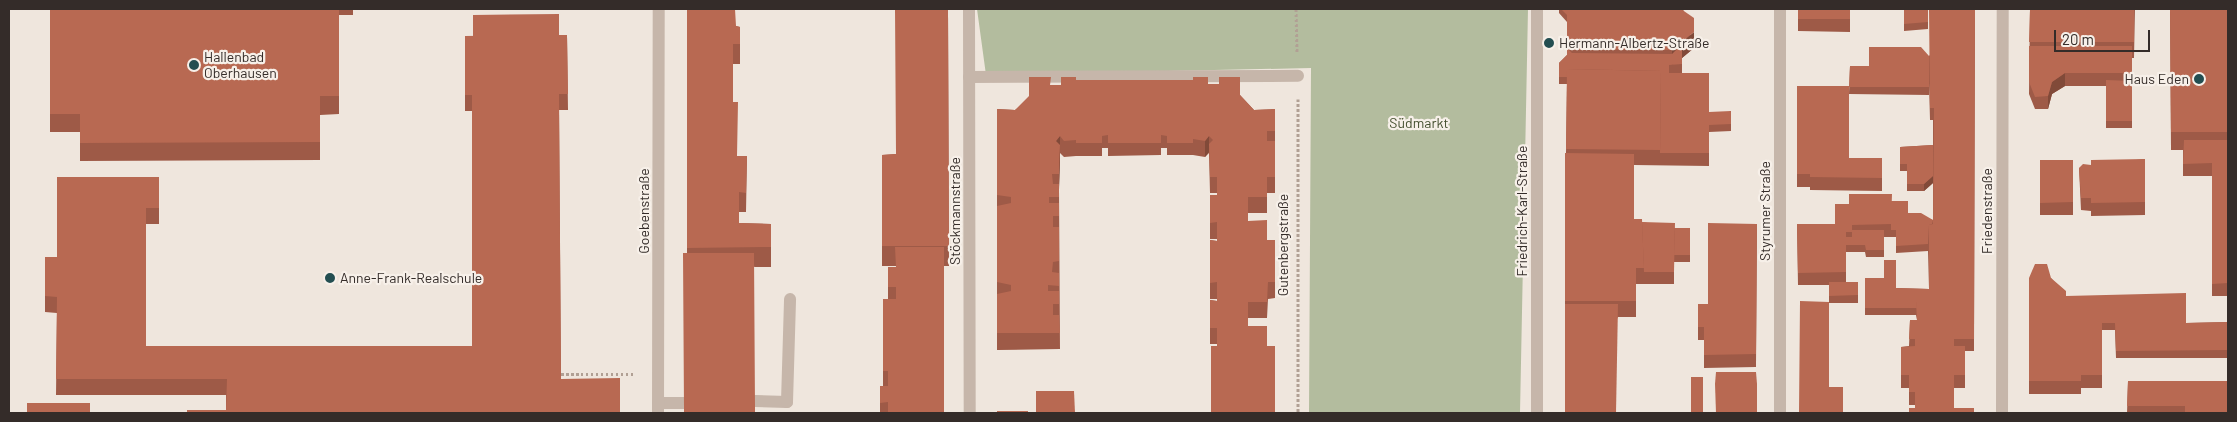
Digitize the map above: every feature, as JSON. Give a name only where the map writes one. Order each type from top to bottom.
[{"type":"street","name":"Goebenstraße","points":[[658,408],[659,9]]},
{"type":"street","name":"Stöckmannstraße","points":[[969,9],[970,413]]},
{"type":"street","name":"Friedrich-Karl-Straße","points":[[1537,9],[1537,413]]},
{"type":"street","name":"Styrumer Straße","points":[[1780,9],[1780,413]]},
{"type":"street","name":"Friedenstraße","points":[[2002,413],[2003,9]]},
{"type":"street","points":[[969,77],[1298,76]]},
{"type":"street","points":[[755,401],[787,408],[790,300]]},
{"type":"street","points":[[658,408],[684,403]]},
{"type":"path","name":"Gutenbergstraße","points":[[1296,9],[1298,76],[1298,413]]},
{"type":"path","points":[[561,374],[658,374]]},
{"type":"green space","name":"Südmarkt","points":[[977,9],[1528,9],[1520,413],[1309,413],[1311,68],[986,75]]},
{"type":"building","name":"Hallenbad Oberhausen","points":[[50,9],[339,9],[339,96],[320,96],[320,142],[80,143],[80,114],[50,114]]},
{"type":"building","points":[[687,9],[735,9],[736,26],[740,27],[740,44],[733,44],[733,102],[738,102],[737,156],[747,156],[746,193],[739,192],[739,223],[771,224],[771,247],[687,248]]},
{"type":"building","points":[[895,9],[948,9],[949,246],[882,246],[882,155],[896,154]]},
{"type":"building","points":[[1561,9],[1567,9],[1567,15]]},
{"type":"building","points":[[1567,9],[1681,9],[1694,18],[1694,32],[1672,50],[1572,49],[1567,44]]},
{"type":"building","points":[[1798,9],[1850,9],[1850,19],[1798,19]]},
{"type":"building","points":[[1904,9],[1928,9],[1928,22],[1904,24]]},
{"type":"building","points":[[1929,9],[1975,9],[1974,339],[1954,339],[1954,346],[1965,346],[1965,375],[1954,375],[1954,408],[1974,408],[1974,413],[1909,413],[1909,408],[1915,408],[1915,392],[1909,392],[1909,375],[1901,375],[1901,347],[1915,346],[1915,339],[1909,339],[1910,320],[1917,320],[1916,302],[1929,302],[1929,225],[1933,224],[1934,108],[1930,108]]},
{"type":"building","points":[[2030,9],[2134,9],[2134,42],[2029,42]]},
{"type":"building","name":"Haus Eden","points":[[2170,9],[2228,9],[2228,132],[2171,132]]},
{"type":"building","points":[[559,14],[559,35],[567,35],[568,94],[559,94],[561,379],[620,378],[620,413],[187,413],[187,410],[226,410],[227,379],[56,379],[57,297],[45,296],[45,257],[57,257],[57,177],[159,177],[159,208],[146,208],[146,346],[472,346],[472,95],[465,95],[465,36],[473,36],[473,15]]},
{"type":"building","points":[[1682,44],[1682,64],[1669,65],[1669,73],[1709,73],[1709,153],[1660,153],[1661,71],[1567,69],[1567,48],[1572,53],[1672,54]]},
{"type":"building","points":[[2029,46],[2132,46],[2132,73],[2065,73],[2052,82],[2048,96],[2035,97],[2029,82]]},
{"type":"building","points":[[1869,47],[1921,47],[1929,56],[1929,87],[1849,87],[1850,66],[1869,66]]},
{"type":"building","points":[[1567,55],[1567,77],[1559,77],[1559,63]]},
{"type":"building","points":[[1567,69],[1661,71],[1660,150],[1566,149]]},
{"type":"building","points":[[1029,77],[1051,77],[1050,85],[1061,85],[1061,77],[1076,77],[1076,140],[1064,141],[1060,136],[1056,141],[1060,145],[1059,174],[1052,174],[1053,184],[1059,184],[1059,197],[1049,197],[1049,203],[1059,203],[1059,216],[1053,216],[1053,227],[1059,227],[1059,261],[1053,262],[1052,272],[1059,273],[1059,286],[1048,285],[1048,291],[1059,291],[1059,304],[1053,304],[1053,315],[1059,315],[1060,333],[997,333],[997,294],[1011,291],[1011,285],[997,282],[997,206],[1011,203],[1011,197],[997,195],[997,109],[1015,110],[1029,96]]},
{"type":"building","points":[[1193,77],[1208,77],[1208,84],[1219,84],[1219,77],[1240,77],[1240,95],[1254,110],[1275,109],[1275,131],[1267,131],[1267,141],[1275,141],[1275,177],[1267,177],[1267,197],[1248,197],[1248,221],[1267,220],[1267,240],[1275,240],[1275,282],[1268,282],[1267,302],[1248,302],[1248,326],[1267,326],[1267,346],[1275,346],[1275,413],[1211,413],[1211,346],[1217,346],[1217,328],[1210,328],[1210,300],[1217,301],[1217,282],[1210,283],[1210,240],[1217,241],[1217,222],[1210,223],[1210,195],[1217,195],[1217,177],[1210,177],[1209,144],[1213,140],[1209,136],[1205,141],[1193,139]]},
{"type":"building","points":[[1076,80],[1193,80],[1193,143],[1167,143],[1167,136],[1161,135],[1161,143],[1108,143],[1108,135],[1102,136],[1102,143],[1076,143]]},
{"type":"building","points":[[2106,80],[2132,81],[2132,121],[2106,121]]},
{"type":"building","points":[[1797,86],[1849,86],[1849,158],[1882,158],[1882,178],[1810,177],[1810,174],[1797,174]]},
{"type":"building","points":[[1731,111],[1731,124],[1709,125],[1709,112]]},
{"type":"building","points":[[2184,140],[2228,140],[2228,283],[2212,284],[2212,163],[2183,164]]},
{"type":"building","points":[[1933,145],[1933,176],[1924,184],[1907,184],[1907,164],[1900,164],[1900,147]]},
{"type":"building","points":[[1565,153],[1634,154],[1634,219],[1642,219],[1644,268],[1636,268],[1636,301],[1565,301]]},
{"type":"building","points":[[2145,159],[2145,202],[2091,203],[2091,198],[2081,198],[2079,168],[2083,164],[2091,165],[2091,160]]},
{"type":"building","points":[[2040,160],[2073,160],[2073,202],[2040,203]]},
{"type":"building","points":[[1849,194],[1892,194],[1891,224],[1852,225],[1852,232],[1846,232],[1846,272],[1798,273],[1797,224],[1849,224]]},
{"type":"building","points":[[1891,201],[1908,201],[1908,213],[1921,213],[1933,220],[1932,224],[1929,225],[1928,244],[1896,246],[1896,230],[1891,230]]},
{"type":"building","points":[[1835,204],[1849,204],[1849,224],[1835,224]]},
{"type":"building","points":[[1642,222],[1675,223],[1674,272],[1644,272]]},
{"type":"building","points":[[1708,223],[1757,224],[1756,354],[1704,355],[1704,327],[1698,327],[1698,304],[1708,304]]},
{"type":"building","points":[[1675,228],[1690,228],[1690,255],[1674,255]]},
{"type":"building","points":[[1852,230],[1884,230],[1884,250],[1866,250],[1865,245],[1846,245],[1846,237],[1852,237]]},
{"type":"building","points":[[895,247],[944,247],[944,413],[888,413],[888,402],[880,403],[880,386],[888,386],[888,371],[883,371],[883,299],[896,299],[896,287],[888,287],[888,267],[896,267]]},
{"type":"building","points":[[683,253],[754,253],[755,406],[684,406],[684,408]]},
{"type":"building","points":[[1884,260],[1896,260],[1896,288],[1929,289],[1929,302],[1916,302],[1917,308],[1865,308],[1865,278],[1884,278]]},
{"type":"building","points":[[2035,264],[2047,264],[2051,278],[2066,291],[2066,317],[2102,317],[2102,375],[2081,375],[2081,381],[2029,381],[2029,278]]},
{"type":"building","points":[[1829,282],[1858,282],[1858,295],[1829,296]]},
{"type":"building","points":[[2186,293],[2186,323],[2228,322],[2228,350],[2116,351],[2115,323],[2102,323],[2102,317],[2066,317],[2066,296]]},
{"type":"building","points":[[1800,301],[1829,302],[1829,387],[1843,387],[1843,413],[1799,413]]},
{"type":"building","points":[[1565,304],[1618,304],[1616,413],[1565,413]]},
{"type":"building","points":[[1716,372],[1756,372],[1757,384],[1715,384]]},
{"type":"building","points":[[1691,377],[1703,377],[1703,413],[1691,413]]},
{"type":"building","points":[[2128,381],[2228,381],[2228,401],[2185,401],[2185,406],[2127,406]]},
{"type":"building","points":[[1715,384],[1757,384],[1757,413],[1716,413]]},
{"type":"building","points":[[1036,391],[1074,391],[1075,413],[1036,413]]},
{"type":"building","points":[[2185,401],[2228,401],[2228,413],[2185,413]]},
{"type":"building","points":[[27,403],[90,403],[90,413],[27,413]]},
{"type":"building","points":[[684,406],[755,406],[755,413],[684,413]]},
{"type":"building","points":[[997,411],[1028,411],[1028,413],[997,413]]},
{"type":"place","name":"Hermann-Albertz-Straße","points":[[1549,43]]},
{"type":"place","name":"Hallenbad Oberhausen","points":[[194,65]]},
{"type":"place","name":"Haus Eden","points":[[2199,79]]},
{"type":"place","name":"Anne-Frank-Realschule","points":[[330,278]]}]
